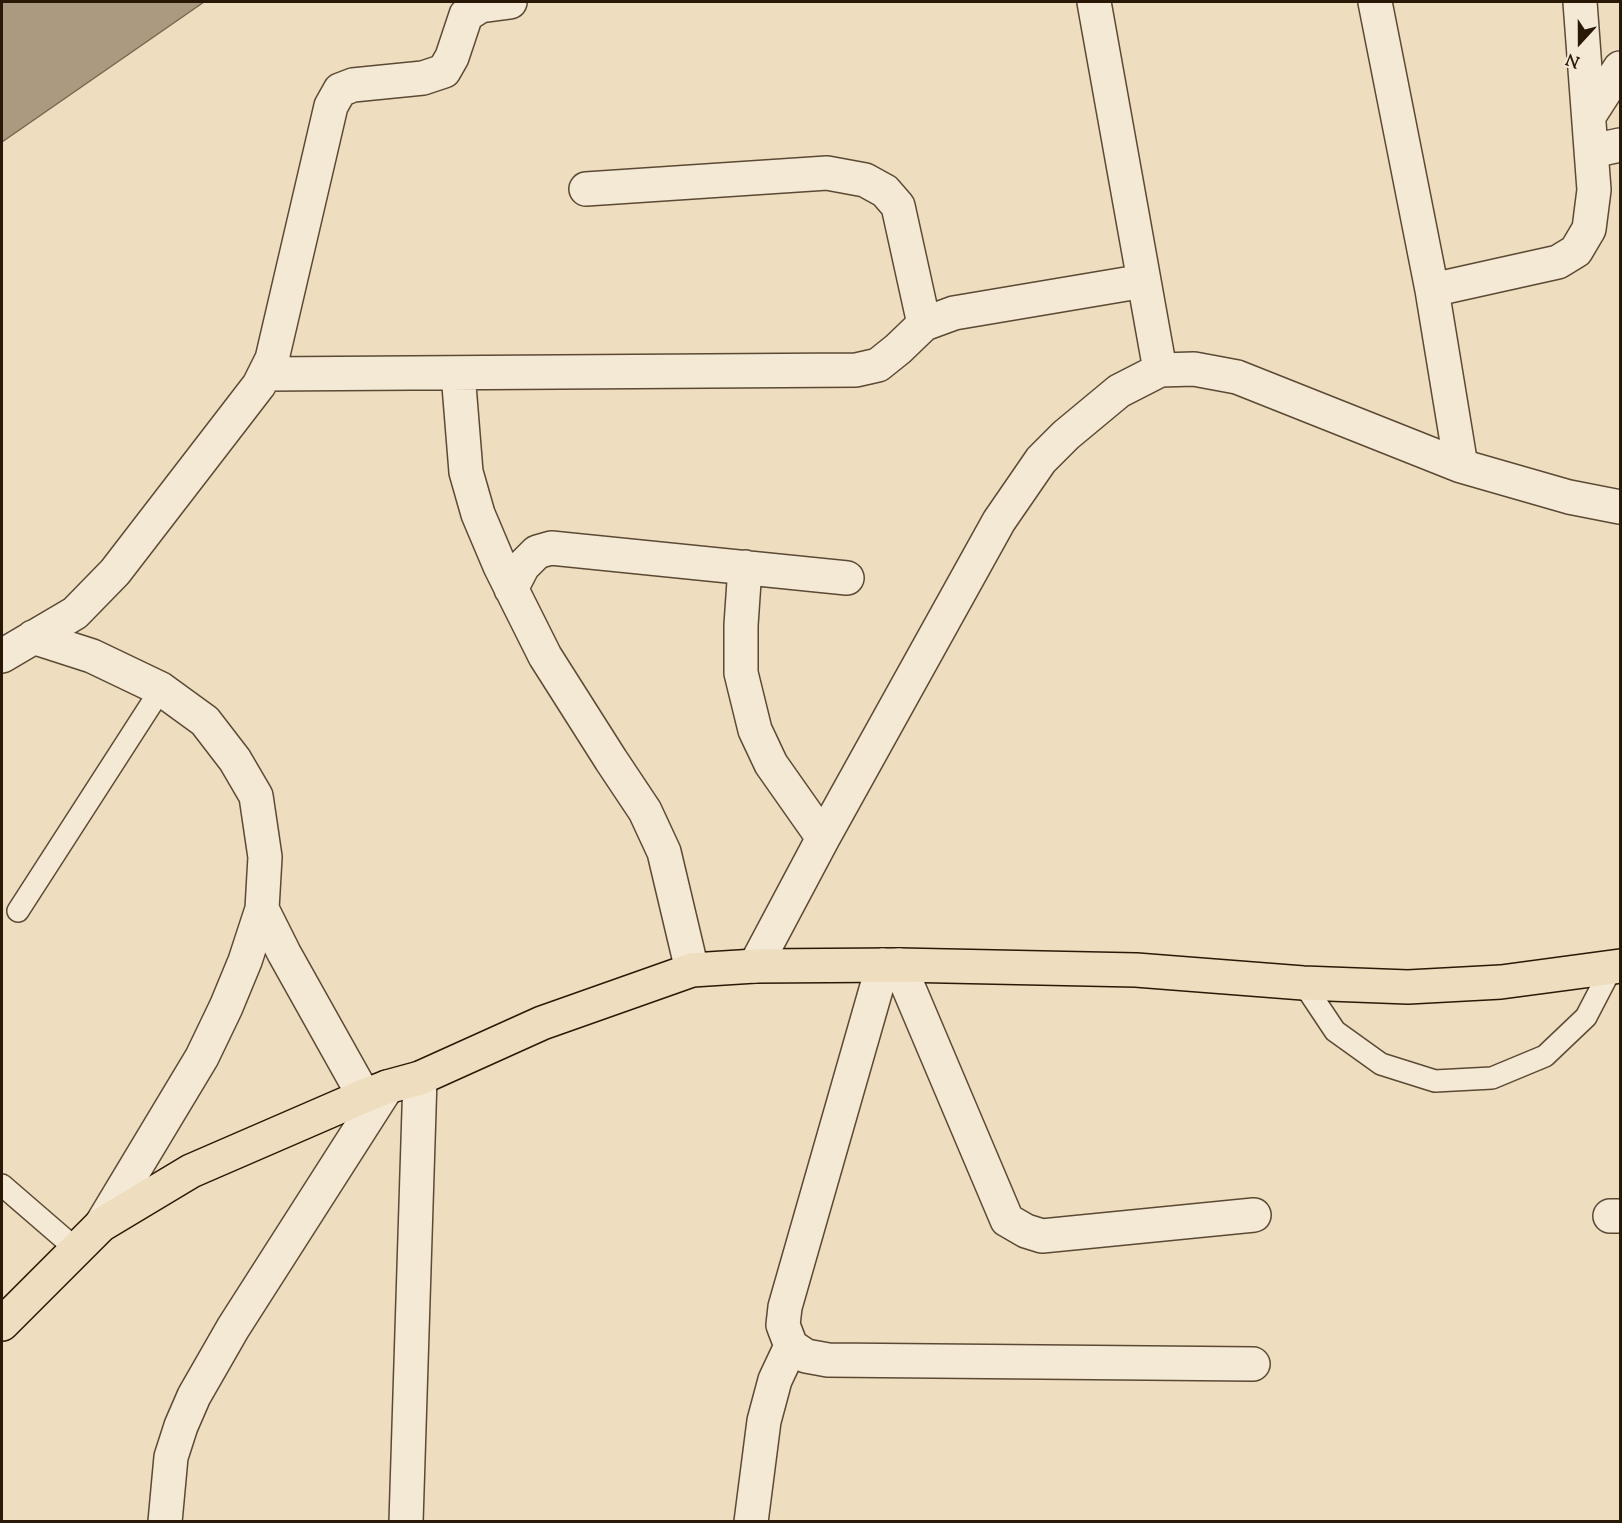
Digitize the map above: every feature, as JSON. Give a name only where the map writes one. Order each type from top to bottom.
[{"type":"main road","points":[[2,1324],[101,1225],[191,1171],[376,1092],[420,1077],[542,1023],[692,970],[755,966],[891,965],[1136,970],[1303,983],[1408,987],[1502,982],[1616,966]]},
{"type":"street","points":[[2,656],[75,613],[116,572],[259,385],[272,359],[331,106],[340,90],[353,85],[423,78],[444,71],[452,57],[465,15],[480,6],[510,2]]},
{"type":"street","points":[[1094,2],[1160,370]]},
{"type":"street","points":[[1375,2],[1432,290],[1461,466]]},
{"type":"street","points":[[1432,290],[1558,262],[1576,251],[1589,229],[1594,190],[1606,148],[1590,117],[1580,2]]},
{"type":"street","points":[[1590,117],[1620,68]]},
{"type":"street","points":[[586,189],[827,173],[865,180],[885,191],[898,206],[924,324]]},
{"type":"street","points":[[265,374],[856,370],[878,365],[924,324],[954,313],[1144,281]]},
{"type":"street","points":[[755,966],[823,838],[999,521],[1041,460],[1066,435],[1119,391],[1160,370],[1194,369],[1237,377],[1461,466],[1569,497],[1620,507]]},
{"type":"street","points":[[458,373],[466,472],[478,514],[500,566],[544,656],[645,811],[664,852],[692,970]]},
{"type":"street","points":[[511,589],[523,566],[537,552],[551,548],[847,578]]},
{"type":"street","points":[[745,567],[741,625],[741,674],[755,730],[771,764],[823,838]]},
{"type":"street","points":[[33,637],[92,656],[161,689],[205,721],[235,760],[256,796],[265,857],[262,909],[245,961],[226,1007],[202,1057],[101,1225]]},
{"type":"street","points":[[165,1521],[171,1457],[194,1396],[376,1092],[284,953],[262,909]]},
{"type":"street","points":[[891,965],[1007,1220],[1026,1231],[1042,1236],[1254,1215]]},
{"type":"street","points":[[891,965],[785,1307],[783,1325],[791,1346],[806,1356],[828,1360],[1253,1364]]},
{"type":"street","points":[[406,1521],[420,1077]]},
{"type":"street","points":[[751,1521],[764,1421],[776,1380],[791,1346]]},
{"type":"lane","points":[[18,910],[161,689]]},
{"type":"lane","points":[[1303,983],[1335,1030],[1381,1064],[1435,1081],[1492,1078],[1545,1056],[1586,1017],[1616,966]]},
{"type":"lane","points":[[2,1185],[76,1249]]},
{"type":"shaded area","points":[[2,2],[204,2],[2,142]]}]
